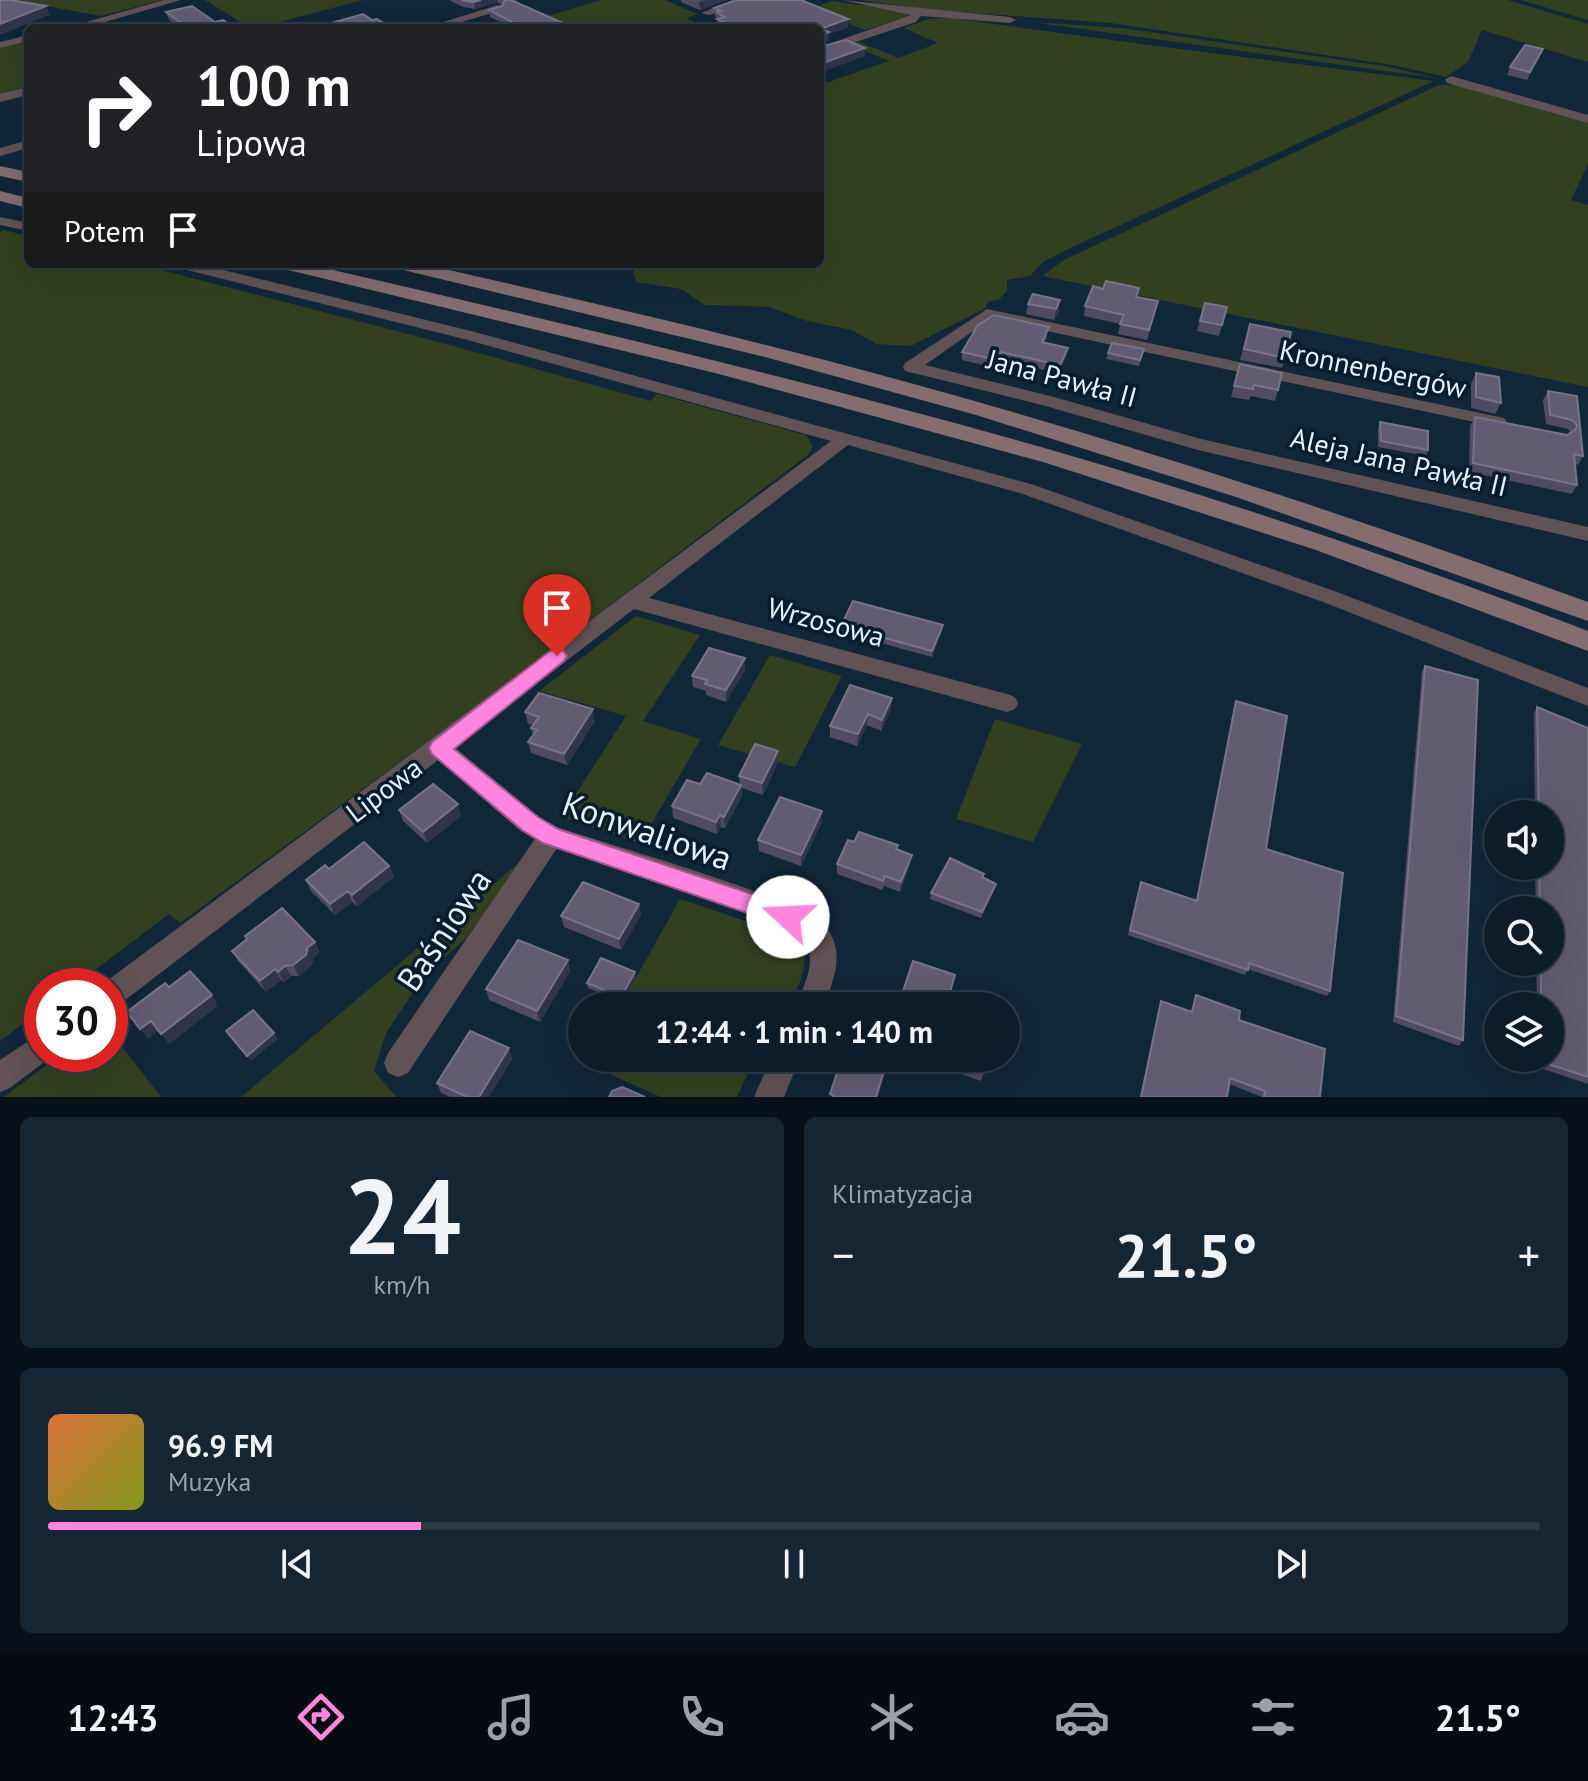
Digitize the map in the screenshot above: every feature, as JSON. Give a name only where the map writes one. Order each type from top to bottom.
[{"type":"main road","points":[[0,171],[24,176]]},
{"type":"main road","points":[[0,196],[24,202]]},
{"type":"main road","points":[[301,268],[870,406],[1119,477],[1266,525],[1588,641]]},
{"type":"main road","points":[[416,268],[894,385],[1124,452],[1255,493],[1588,612]]},
{"type":"street","points":[[86,24],[176,0]]},
{"type":"street","points":[[706,13],[745,0]]},
{"type":"street","points":[[847,0],[918,13],[1010,20]]},
{"type":"street","points":[[444,24],[498,8]]},
{"type":"street","points":[[824,50],[912,20],[918,13]]},
{"type":"street","points":[[0,45],[24,39]]},
{"type":"street","points":[[1451,80],[1588,119]]},
{"type":"street","points":[[0,98],[24,92]]},
{"type":"street","points":[[0,152],[24,145]]},
{"type":"street","points":[[0,221],[24,226]]},
{"type":"street","points":[[196,268],[469,335],[1027,489],[1330,597],[1588,697]]},
{"type":"street","name":"Kronnenbergów","points":[[911,367],[987,314],[1514,426]]},
{"type":"street","name":"Jana Pawła II","points":[[911,367],[1048,401],[1198,444]]},
{"type":"street","name":"Lipowa","points":[[128,981],[439,748],[628,600],[846,438]]},
{"type":"street","name":"Aleja Jana Pawła II","points":[[1198,444],[1588,534]]},
{"type":"street","name":"Wrzosowa","points":[[628,600],[1007,703]]},
{"type":"street","name":"Konwaliowa","points":[[439,748],[530,824],[551,836],[808,925],[820,944],[825,966],[815,992]]},
{"type":"street","name":"Baśniowa","points":[[398,1063],[551,836]]},
{"type":"street","points":[[0,1078],[24,1060]]},
{"type":"street","points":[[769,1097],[780,1072]]},
{"type":"green space","points":[[12,0],[162,0],[101,16]]},
{"type":"green space","points":[[205,0],[363,0],[272,24],[244,24]]},
{"type":"green space","points":[[601,0],[665,0],[698,14],[686,18],[699,24],[566,24],[548,16]]},
{"type":"green space","points":[[861,0],[1508,0],[1588,24],[1588,62],[1482,30],[1468,62],[1446,77],[1392,65],[1111,23],[921,9]]},
{"type":"green space","points":[[1521,0],[1588,0],[1588,20]]},
{"type":"green space","points":[[832,1],[904,11],[909,16],[865,30],[812,8]]},
{"type":"green space","points":[[952,18],[1434,81],[1066,250],[1043,262],[1030,276],[1007,280],[1007,291],[998,300],[989,301],[984,309],[911,346],[876,344],[852,330],[807,321],[769,307],[705,305],[681,289],[636,282],[633,268],[824,268],[824,84],[889,61],[851,45],[860,42],[898,58],[938,43],[904,28],[929,19]]},
{"type":"green space","points":[[1032,22],[1121,28],[1384,66],[1437,78]]},
{"type":"green space","points":[[24,42],[24,90],[0,96],[0,48]]},
{"type":"green space","points":[[1439,85],[1458,85],[1588,122],[1588,164],[1571,200],[1588,205],[1588,387],[1042,276],[1064,260]]},
{"type":"green space","points":[[4,230],[24,235],[24,268],[153,268],[651,401],[657,394],[806,435],[813,446],[808,455],[498,690],[180,923],[169,914],[98,968],[24,968],[24,1023],[0,1041],[0,232]]},
{"type":"green space","points":[[636,616],[700,635],[643,721],[701,739],[640,843],[561,817],[626,716],[539,691]]},
{"type":"green space","points":[[770,655],[842,676],[795,767],[718,745]]},
{"type":"green space","points":[[995,719],[1082,744],[1033,842],[956,819]]},
{"type":"green space","points":[[533,851],[466,938],[424,976],[386,1033],[374,1071],[396,1097],[241,1097]]},
{"type":"green space","points":[[680,899],[799,939],[803,948],[804,965],[796,992],[628,992]]},
{"type":"green space","points":[[128,1054],[161,1097],[4,1097],[37,1072],[128,1072]]},
{"type":"green space","points":[[605,1072],[749,1072],[737,1097],[661,1097]]},
{"type":"building","points":[[0,0],[10,0],[46,6],[0,24]]},
{"type":"building","points":[[505,0],[511,0],[565,24],[506,24],[512,22],[489,10],[502,6]]},
{"type":"building","points":[[736,0],[801,0],[848,19],[824,28],[824,24],[728,24],[717,19],[724,17],[717,12],[721,11],[714,8]]},
{"type":"building","points":[[192,6],[215,22],[223,20],[228,24],[183,24],[166,12]]},
{"type":"building","points":[[363,14],[385,24],[328,24]]},
{"type":"building","points":[[846,40],[865,48],[824,63],[824,46]]},
{"type":"building","points":[[1525,45],[1543,49],[1530,72],[1510,67]]},
{"type":"building","points":[[1106,281],[1139,288],[1136,297],[1158,301],[1149,330],[1120,324],[1124,315],[1085,306],[1093,286],[1103,289]]},
{"type":"building","points":[[1033,294],[1060,300],[1056,309],[1028,304]]},
{"type":"building","points":[[1205,303],[1227,307],[1222,325],[1200,321]]},
{"type":"building","points":[[994,315],[1049,327],[1042,342],[1068,348],[1060,365],[1001,352],[997,360],[962,352],[978,325]]},
{"type":"building","points":[[1250,324],[1291,332],[1285,358],[1244,349]]},
{"type":"building","points":[[1112,343],[1144,349],[1140,360],[1108,353]]},
{"type":"building","points":[[1240,364],[1282,373],[1278,390],[1254,385],[1253,389],[1234,386]]},
{"type":"building","points":[[1476,373],[1499,377],[1501,403],[1476,397]]},
{"type":"building","points":[[1548,391],[1577,396],[1583,456],[1574,454],[1577,485],[1473,463],[1475,417],[1567,435],[1576,429],[1577,425],[1572,420],[1550,415]]},
{"type":"building","points":[[1380,422],[1428,431],[1428,450],[1381,441]]},
{"type":"building","points":[[853,601],[943,625],[932,651],[841,626]]},
{"type":"building","points":[[709,648],[745,658],[726,690],[705,684],[707,680],[692,676]]},
{"type":"building","points":[[1425,666],[1478,680],[1463,1040],[1396,1016]]},
{"type":"building","points":[[850,685],[892,698],[882,720],[868,714],[858,734],[830,726]]},
{"type":"building","points":[[539,693],[593,709],[564,754],[528,742],[537,730],[531,728],[539,717],[525,712]]},
{"type":"building","points":[[1236,701],[1287,716],[1266,849],[1343,873],[1330,991],[1249,963],[1248,970],[1130,930],[1141,882],[1197,901]]},
{"type":"building","points":[[1537,707],[1588,728],[1588,1077],[1564,1069],[1564,992],[1541,992],[1541,976],[1564,976],[1564,896],[1540,896],[1539,880],[1564,880],[1564,800],[1539,800]]},
{"type":"building","points":[[755,744],[778,751],[762,783],[739,776]]},
{"type":"building","points":[[707,773],[741,785],[724,817],[720,815],[716,822],[672,806],[687,780],[700,784]]},
{"type":"building","points":[[433,784],[458,804],[423,832],[399,810]]},
{"type":"building","points":[[780,797],[822,811],[801,855],[758,840]]},
{"type":"building","points":[[859,832],[898,845],[896,849],[912,855],[901,882],[885,876],[883,881],[837,864],[848,840],[854,842]]},
{"type":"building","points":[[364,842],[389,866],[352,895],[348,891],[330,904],[306,880],[325,865],[329,869]]},
{"type":"building","points":[[950,858],[984,874],[982,877],[996,884],[982,912],[931,893]]},
{"type":"building","points":[[583,882],[639,904],[619,939],[561,916]]},
{"type":"building","points":[[282,908],[315,942],[308,947],[306,955],[293,965],[285,966],[278,972],[275,969],[260,981],[232,951],[247,939],[245,936]]},
{"type":"building","points":[[518,940],[568,960],[537,1011],[486,989]]},
{"type":"building","points":[[601,958],[635,972],[624,992],[609,992],[587,983]]},
{"type":"building","points":[[913,961],[955,975],[950,992],[903,992]]},
{"type":"building","points":[[190,971],[212,995],[161,1034],[151,1021],[140,1029],[128,1011],[165,983],[169,987]]},
{"type":"building","points":[[1196,995],[1240,1011],[1239,1020],[1325,1049],[1320,1097],[1264,1097],[1265,1091],[1230,1078],[1227,1097],[1141,1097],[1161,1001],[1192,1012]]},
{"type":"building","points":[[253,1010],[274,1033],[247,1056],[226,1031]]},
{"type":"building","points":[[470,1031],[509,1048],[479,1097],[467,1097],[437,1083]]},
{"type":"building","points":[[837,1072],[884,1072],[876,1097],[833,1097],[830,1094]]},
{"type":"building","points":[[622,1087],[645,1097],[609,1097],[612,1091]]},
{"type":"route","points":[[557,656],[439,748],[530,824],[551,836],[788,917]]}]
